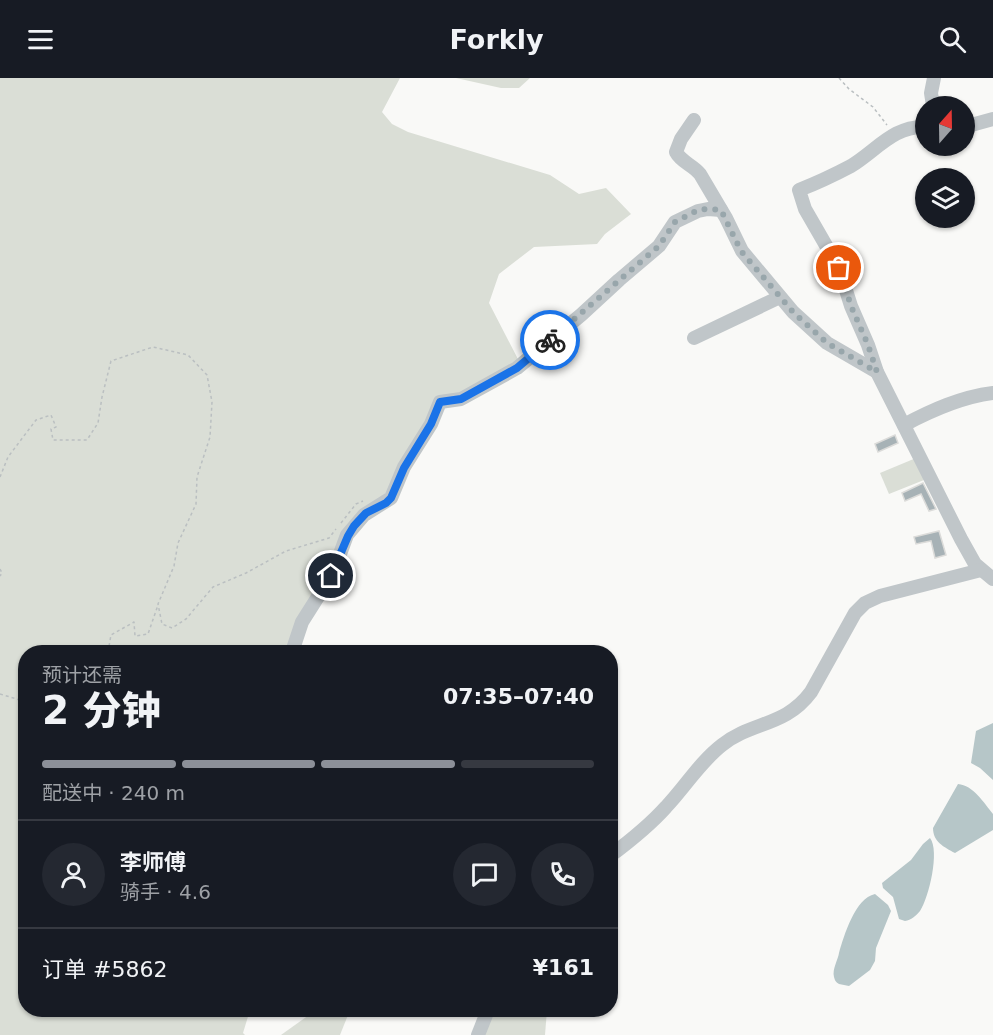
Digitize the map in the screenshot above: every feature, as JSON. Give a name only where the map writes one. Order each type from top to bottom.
[{"type":"street","points":[[931,96],[934,78]]},
{"type":"street","points":[[975,124],[993,119]]},
{"type":"street","points":[[694,120],[681,139],[676,152],[700,174],[741,251],[793,312],[827,343],[877,372]]},
{"type":"street","points":[[915,127],[894,134],[851,166],[799,190],[806,208],[839,268],[877,372],[975,564],[993,579]]},
{"type":"street","points":[[294,645],[301,625],[333,573],[348,536],[366,513],[391,498],[404,468],[431,424],[440,402],[461,399],[517,368],[659,246],[675,222],[698,210],[721,210]]},
{"type":"street","points":[[694,338],[780,297]]},
{"type":"street","points":[[904,425],[934,409],[973,395],[993,393]]},
{"type":"street","points":[[618,849],[665,808],[711,754],[724,743],[785,716],[803,703],[812,692],[855,614],[865,603],[880,596],[981,570]]},
{"type":"street","points":[[300,645],[301,625]]},
{"type":"street","points":[[478,1035],[485,1017]]},
{"type":"path","points":[[839,78],[849,89],[873,107],[894,134]]},
{"type":"path","points":[[0,477],[8,457],[36,420],[51,415],[56,427],[51,429],[53,440],[87,440],[98,423],[111,361],[153,347],[188,355],[207,375],[212,402],[210,437],[197,477],[196,504],[178,543],[174,566],[148,634],[135,636],[134,622],[111,635],[109,645]]},
{"type":"path","points":[[158,604],[162,624],[172,628],[186,619],[213,586],[246,573],[286,551],[329,538],[356,504],[364,501]]},
{"type":"path","points":[[0,569],[2,573],[0,576]]},
{"type":"path","points":[[0,694],[18,699]]},
{"type":"shaded area","points":[[0,78],[400,78],[382,112],[392,124],[408,132],[550,175],[579,194],[606,188],[631,214],[605,234],[597,244],[534,247],[499,274],[489,303],[520,363],[463,393],[437,396],[429,419],[390,490],[354,517],[291,645],[18,645],[18,1017],[248,1017],[243,1033],[245,1035],[0,1035]]},
{"type":"shaded area","points":[[456,78],[530,78],[519,88],[501,88]]},
{"type":"shaded area","points":[[916,458],[924,480],[889,494],[880,473]]},
{"type":"shaded area","points":[[993,723],[993,780],[971,763],[976,731]]},
{"type":"shaded area","points":[[958,784],[973,791],[993,814],[993,830],[955,853],[937,840],[933,828]]},
{"type":"shaded area","points":[[930,838],[933,844],[934,863],[930,885],[923,904],[920,911],[911,919],[905,921],[899,919],[893,897],[883,888],[882,883],[911,860]]},
{"type":"shaded area","points":[[875,894],[888,905],[891,911],[876,948],[875,961],[870,970],[849,986],[839,984],[835,980],[834,971],[847,928],[856,910],[868,897]]},
{"type":"shaded area","points":[[306,1017],[347,1017],[340,1035],[281,1035]]},
{"type":"shaded area","points":[[491,1017],[546,1017],[545,1035],[484,1035]]},
{"type":"building","points":[[895,435],[898,443],[878,452],[875,444]]},
{"type":"building","points":[[923,483],[936,509],[929,511],[921,494],[905,501],[902,493]]},
{"type":"building","points":[[939,531],[946,555],[935,558],[931,541],[916,544],[914,537]]},
{"type":"way so far","points":[[550,340],[659,246],[675,222],[698,210],[721,210],[741,251],[793,312],[827,343],[877,372],[839,268]]},
{"type":"route","points":[[331,576],[354,526],[366,513],[391,498],[399,477],[426,434],[440,402],[461,399],[517,368],[550,340]]}]
